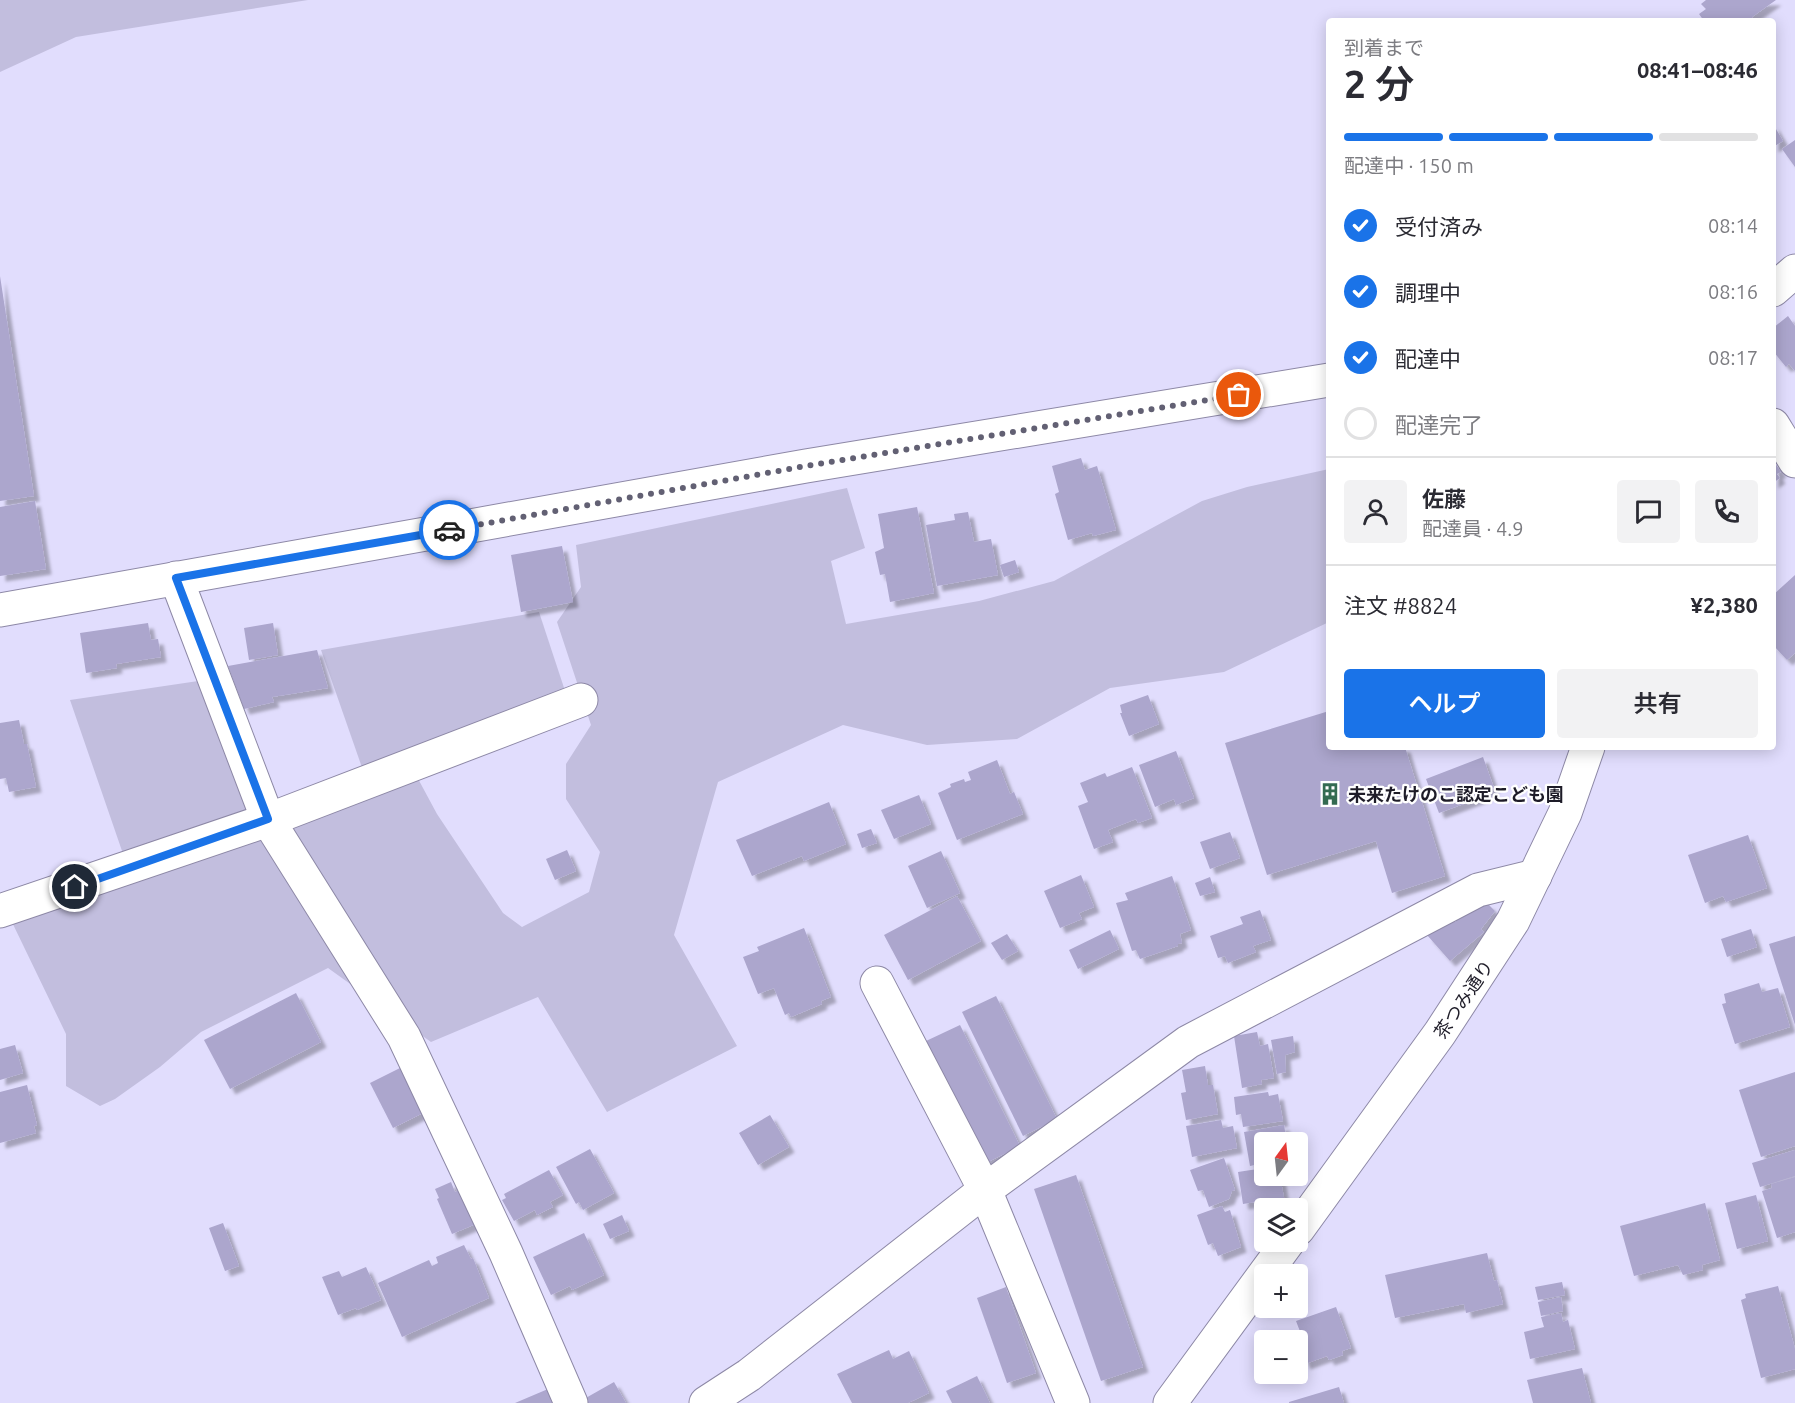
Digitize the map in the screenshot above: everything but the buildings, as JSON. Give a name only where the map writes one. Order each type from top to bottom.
[{"type":"street","points":[[1776,287],[1795,271]]},
{"type":"street","points":[[0,610],[806,466],[1326,380]]},
{"type":"street","points":[[1776,431],[1795,461]]},
{"type":"street","points":[[176,578],[268,819],[404,1037],[506,1253],[571,1403]]},
{"type":"street","points":[[0,911],[268,819],[581,700]]},
{"type":"street","name":"茶つみ通り","points":[[1308,1215],[1440,1034],[1507,931],[1565,813],[1587,750]]},
{"type":"street","points":[[706,1403],[749,1375],[985,1190],[1188,1042],[1478,890],[1535,876]]},
{"type":"street","points":[[877,983],[985,1190],[1072,1403]]},
{"type":"street","points":[[1170,1403],[1281,1252]]},
{"type":"shaded area","points":[[0,0],[308,0],[76,37],[0,72]]},
{"type":"shaded area","points":[[1326,470],[1326,623],[1224,672],[1110,688],[1017,739],[927,745],[843,725],[718,782],[674,935],[737,1046],[607,1112],[538,997],[431,1042],[328,968],[201,1032],[160,1067],[115,1099],[100,1106],[66,1086],[66,1034],[9,916],[131,877],[70,700],[205,680],[263,836],[416,775],[437,814],[503,913],[522,927],[589,892],[600,852],[566,799],[566,764],[591,725],[557,622],[581,587],[576,545],[847,488],[865,548],[831,561],[846,624],[979,601],[1054,581],[1202,501],[1247,487]]},
{"type":"shaded area","points":[[539,612],[569,703],[366,779],[321,650]]},
{"type":"way so far","points":[[449,530],[806,466],[1239,395]]},
{"type":"place","name":"未来たけのこ認定こども園","points":[[1330,794]]},
{"type":"route","points":[[75,887],[268,819],[176,578],[449,530]]}]
